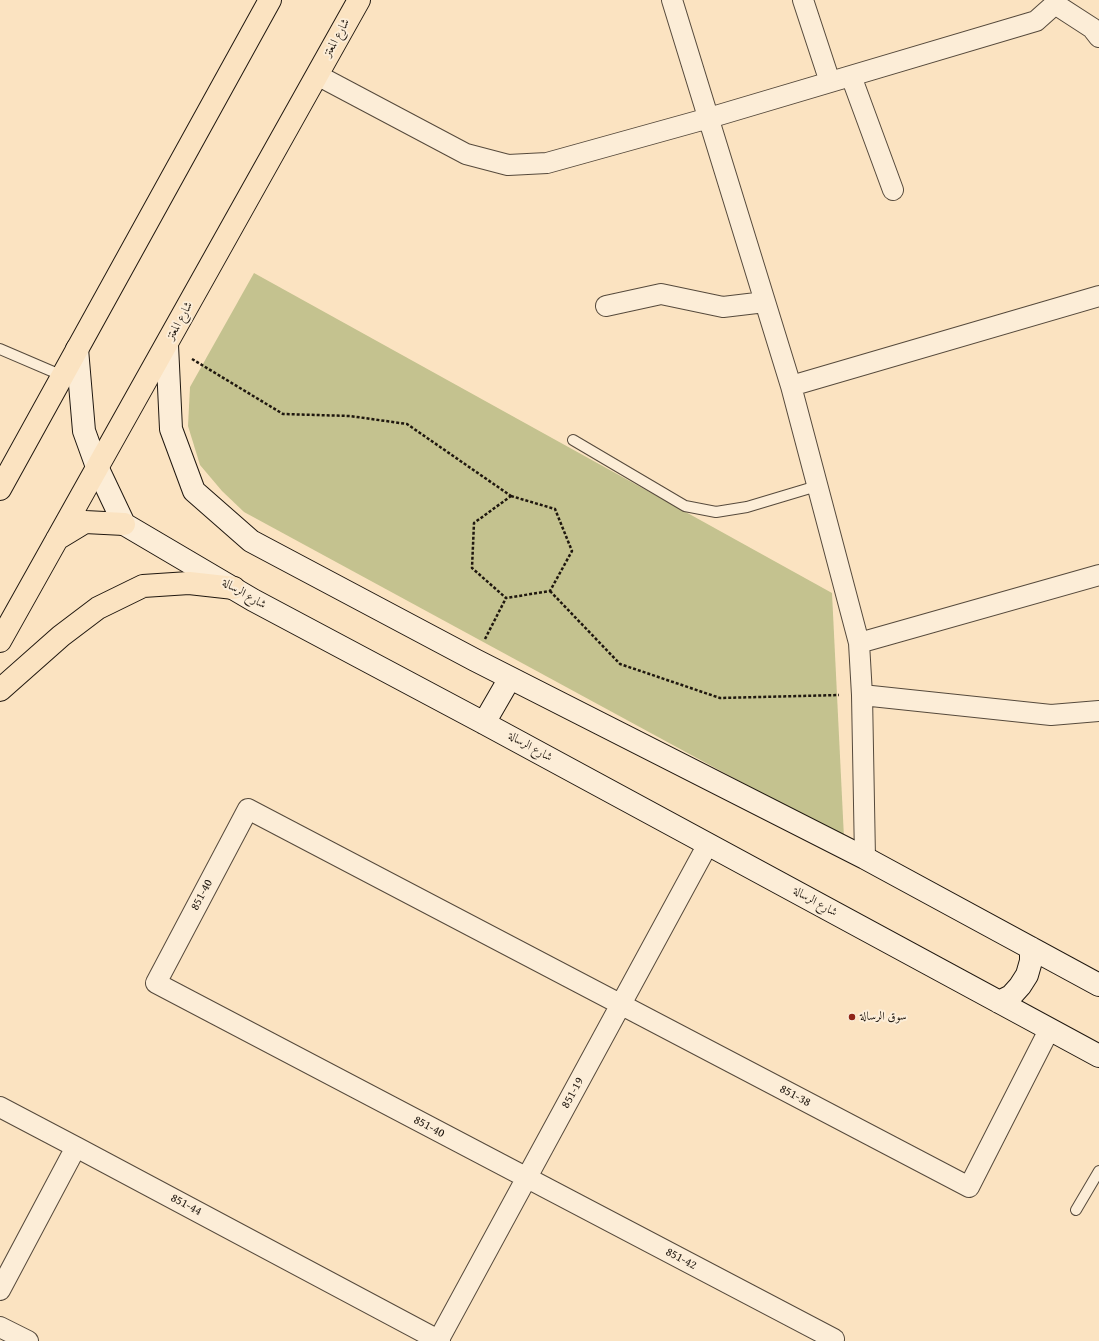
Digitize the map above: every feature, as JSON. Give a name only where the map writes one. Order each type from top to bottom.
[{"type":"main road","points":[[0,489],[270,0]]},
{"type":"main road","name":"شارع المعتز","points":[[0,641],[167,345],[358,0]]},
{"type":"main road","points":[[56,540],[85,522],[124,524]]},
{"type":"main road","points":[[0,690],[61,636],[98,608],[143,586],[189,583],[234,588]]},
{"type":"street","points":[[672,0],[791,386],[859,643],[862,695],[865,858]]},
{"type":"street","points":[[803,0],[830,82]]},
{"type":"street","points":[[317,75],[466,154],[508,166],[547,163],[709,118],[1036,21],[1055,2],[1092,28],[1099,38]]},
{"type":"street","points":[[851,76],[893,190]]},
{"type":"street","points":[[606,306],[661,294],[723,307],[765,302]]},
{"type":"street","points":[[791,386],[1099,296]]},
{"type":"street","points":[[167,345],[171,429],[194,491],[251,541],[475,660],[865,858],[1099,985]]},
{"type":"street","points":[[77,349],[84,431],[97,467],[124,524]]},
{"type":"street","name":"شارع الرسالة","points":[[124,524],[234,588],[1099,1056]]},
{"type":"street","points":[[859,643],[1099,574]]},
{"type":"street","points":[[484,723],[510,678]]},
{"type":"street","points":[[862,695],[1051,715],[1099,711]]},
{"type":"street","name":"851-40","points":[[527,1178],[156,983],[248,809],[621,1005]]},
{"type":"street","name":"851-19","points":[[439,1341],[708,844]]},
{"type":"street","points":[[999,1002],[1011,996],[1027,975],[1031,948]]},
{"type":"street","name":"851-38","points":[[621,1005],[969,1187],[1049,1030]]},
{"type":"street","name":"851-44","points":[[0,1107],[439,1341]]},
{"type":"street","points":[[0,1290],[76,1147]]},
{"type":"street","name":"851-42","points":[[527,1178],[834,1339],[833,1341]]},
{"type":"street","points":[[0,1326],[28,1341]]},
{"type":"lane","points":[[0,349],[63,376]]},
{"type":"lane","points":[[573,440],[685,506],[716,512],[747,507],[818,486]]},
{"type":"lane","points":[[1076,1210],[1099,1171]]},
{"type":"path","points":[[167,345],[283,414],[350,416],[407,424],[511,496],[555,509],[572,551],[550,591]]},
{"type":"path","points":[[506,598],[472,568],[474,523],[511,496]]},
{"type":"path","points":[[506,598],[550,591]]},
{"type":"path","points":[[550,591],[620,664],[699,691],[720,698],[862,695]]},
{"type":"path","points":[[475,660],[506,598]]},
{"type":"shaded area","points":[[254,273],[832,593],[844,838],[244,512],[222,491],[200,465],[188,426],[190,387]]},
{"type":"place","name":"سوق الرسالة","points":[[852,1017]]}]
